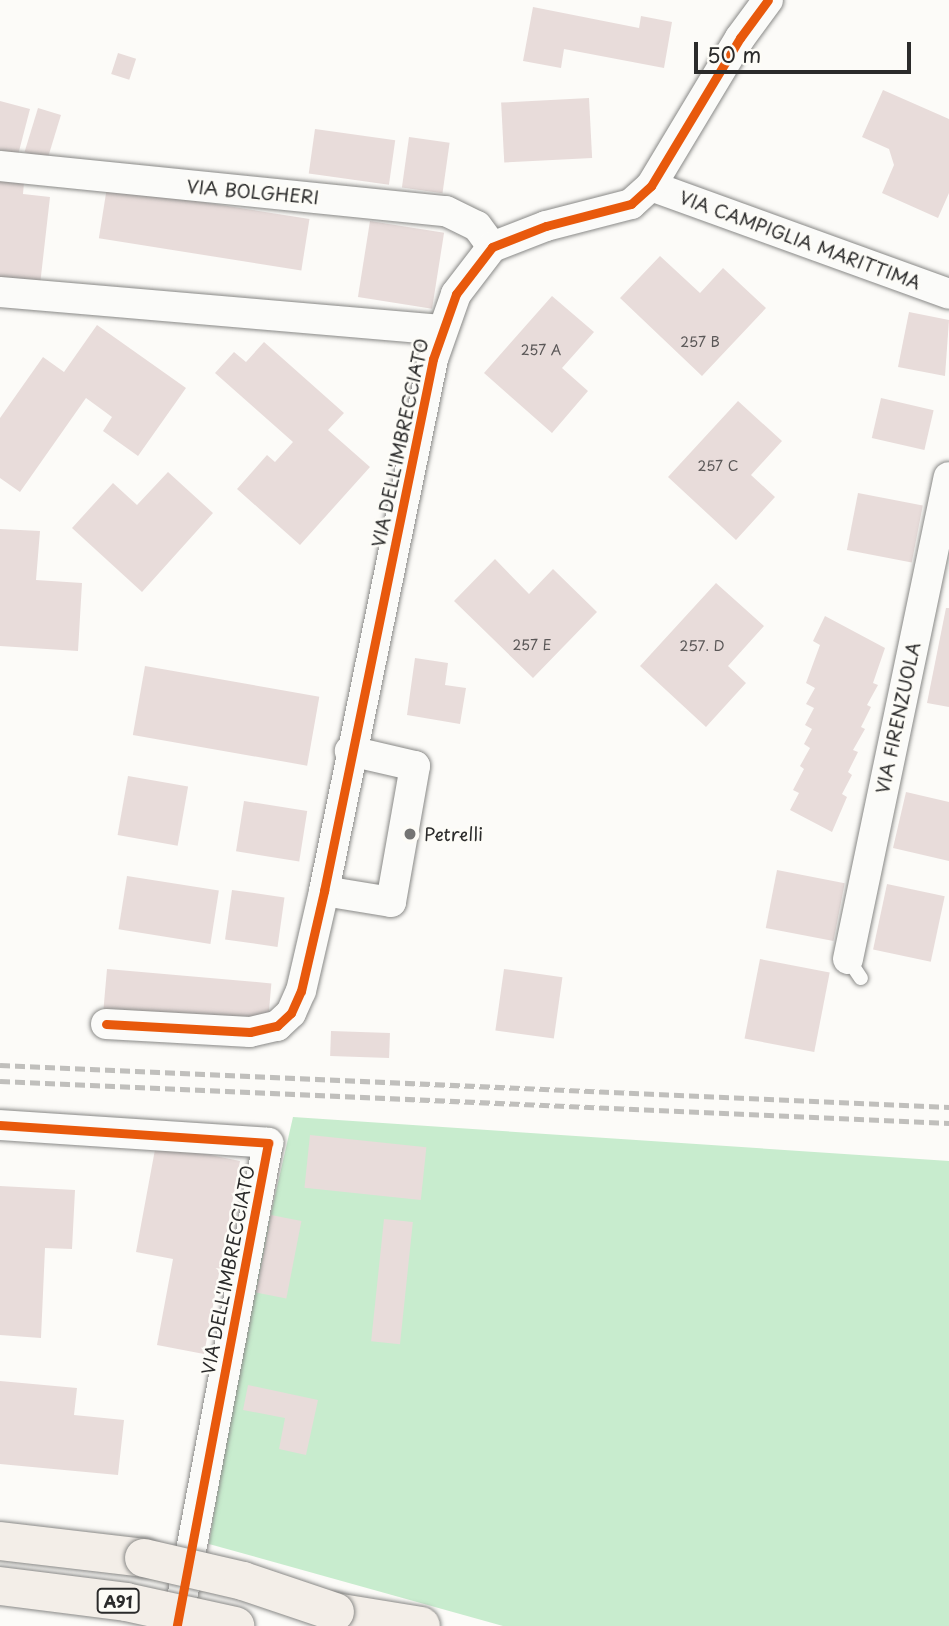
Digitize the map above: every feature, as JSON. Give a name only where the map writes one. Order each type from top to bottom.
[{"type":"highway","points":[[0,1541],[176,1564],[277,1590],[350,1619],[421,1626]]},
{"type":"highway","name":"A91","points":[[0,1586],[126,1602],[235,1626]]},
{"type":"street","points":[[492,247],[546,226],[631,204],[651,187],[740,38],[768,0]]},
{"type":"street","name":"VIA BOLGHERI","points":[[0,166],[446,211],[477,226],[492,247]]},
{"type":"street","name":"VIA CAMPIGLIA MARITTIMA","points":[[651,187],[949,294]]},
{"type":"street","name":"VIA DELL'IMBRECCIATO","points":[[106,1024],[250,1032],[277,1026],[298,1000],[324,891],[350,751],[441,330],[456,294],[492,247]]},
{"type":"street","points":[[0,292],[441,330]]},
{"type":"street","name":"VIA FIRENZUOLA","points":[[854,968],[949,477]]},
{"type":"street","points":[[324,891],[391,902],[415,766],[350,751]]},
{"type":"street","name":"VIA DELL'IMBRECCIATO","points":[[0,1125],[268,1143],[177,1626]]},
{"type":"green space","points":[[293,1117],[949,1161],[949,1626],[503,1626],[209,1544],[239,1353]]},
{"type":"building","points":[[533,7],[639,28],[641,16],[672,22],[664,68],[564,49],[561,68],[523,61]]},
{"type":"building","points":[[118,53],[136,59],[129,80],[111,74]]},
{"type":"building","points":[[883,90],[949,119],[949,193],[938,218],[882,193],[894,165],[889,149],[862,137]]},
{"type":"building","points":[[589,98],[592,158],[504,163],[501,103]]},
{"type":"building","points":[[0,101],[30,109],[18,155],[0,150]]},
{"type":"building","points":[[38,108],[61,115],[48,159],[25,152]]},
{"type":"building","points":[[315,129],[395,140],[389,185],[309,174]]},
{"type":"building","points":[[409,137],[450,143],[443,193],[402,188]]},
{"type":"building","points":[[0,172],[24,182],[23,194],[50,197],[40,285],[0,280]]},
{"type":"building","points":[[107,187],[309,219],[301,270],[99,238]]},
{"type":"building","points":[[370,221],[444,233],[432,309],[358,297]]},
{"type":"building","points":[[660,256],[700,293],[723,268],[766,308],[702,376],[620,298]]},
{"type":"building","points":[[552,296],[594,332],[562,368],[588,391],[552,433],[484,373]]},
{"type":"building","points":[[909,312],[949,320],[945,376],[898,367]]},
{"type":"building","points":[[97,325],[186,388],[138,456],[103,431],[112,417],[86,398],[20,492],[0,478],[0,418],[43,357],[64,372]]},
{"type":"building","points":[[264,342],[344,413],[328,430],[370,467],[300,545],[237,489],[267,455],[275,462],[293,442],[215,373],[234,352],[246,362]]},
{"type":"building","points":[[881,398],[934,410],[924,450],[872,438]]},
{"type":"building","points":[[738,401],[782,441],[751,475],[775,497],[736,540],[668,477]]},
{"type":"building","points":[[168,472],[213,513],[142,592],[72,528],[113,483],[137,505]]},
{"type":"building","points":[[858,493],[923,506],[912,563],[847,550]]},
{"type":"building","points":[[0,529],[40,531],[36,580],[82,583],[78,651],[0,646]]},
{"type":"building","points":[[495,559],[529,594],[553,569],[597,612],[533,678],[454,601]]},
{"type":"building","points":[[716,583],[764,626],[728,666],[746,683],[706,727],[640,666]]},
{"type":"building","points":[[946,608],[949,608],[949,707],[927,703]]},
{"type":"building","points":[[825,616],[885,648],[873,683],[878,685],[867,705],[871,707],[861,727],[865,729],[853,750],[858,752],[848,772],[852,775],[842,794],[847,797],[832,832],[790,810],[799,793],[793,790],[804,769],[800,766],[810,748],[804,744],[812,729],[805,725],[814,708],[806,704],[815,688],[806,683],[820,645],[813,641]]},
{"type":"building","points":[[415,658],[448,663],[445,685],[466,688],[460,724],[407,715]]},
{"type":"building","points":[[145,666],[319,697],[307,766],[133,735]]},
{"type":"building","points":[[128,776],[188,787],[178,846],[118,835]]},
{"type":"building","points":[[906,792],[949,802],[949,861],[893,848]]},
{"type":"building","points":[[244,801],[307,811],[299,861],[236,851]]},
{"type":"building","points":[[777,870],[845,883],[833,941],[766,928]]},
{"type":"building","points":[[127,876],[219,891],[210,944],[119,929]]},
{"type":"building","points":[[887,884],[945,896],[931,962],[873,950]]},
{"type":"building","points":[[232,890],[284,897],[278,947],[225,940]]},
{"type":"building","points":[[760,959],[830,973],[814,1052],[745,1039]]},
{"type":"building","points":[[107,969],[271,983],[268,1027],[103,1013]]},
{"type":"building","points":[[504,969],[562,977],[554,1039],[495,1030]]},
{"type":"building","points":[[331,1031],[390,1033],[389,1058],[330,1056]]},
{"type":"building","points":[[310,1135],[426,1147],[421,1200],[304,1188]]},
{"type":"building","points":[[156,1144],[240,1161],[204,1354],[157,1345],[173,1259],[136,1252]]},
{"type":"building","points":[[0,1186],[75,1190],[72,1249],[45,1248],[41,1338],[0,1335]]},
{"type":"building","points":[[271,1215],[301,1221],[286,1298],[256,1293]]},
{"type":"building","points":[[384,1219],[413,1222],[400,1344],[371,1341]]},
{"type":"building","points":[[0,1381],[77,1388],[74,1415],[124,1420],[118,1475],[0,1464]]},
{"type":"building","points":[[248,1385],[318,1400],[306,1455],[279,1449],[285,1418],[243,1410]]},
{"type":"railway","points":[[0,1065],[949,1107]]},
{"type":"railway","points":[[0,1081],[949,1123]]},
{"type":"cycle path","points":[[106,1024],[250,1032],[277,1026],[291,1013],[301,991],[324,891],[433,359],[456,294],[492,247],[546,226],[631,204],[651,186],[740,38],[768,0]]},
{"type":"cycle path","points":[[0,1125],[268,1143],[177,1626]]},
{"type":"place","name":"Petrelli","points":[[410,834]]}]
